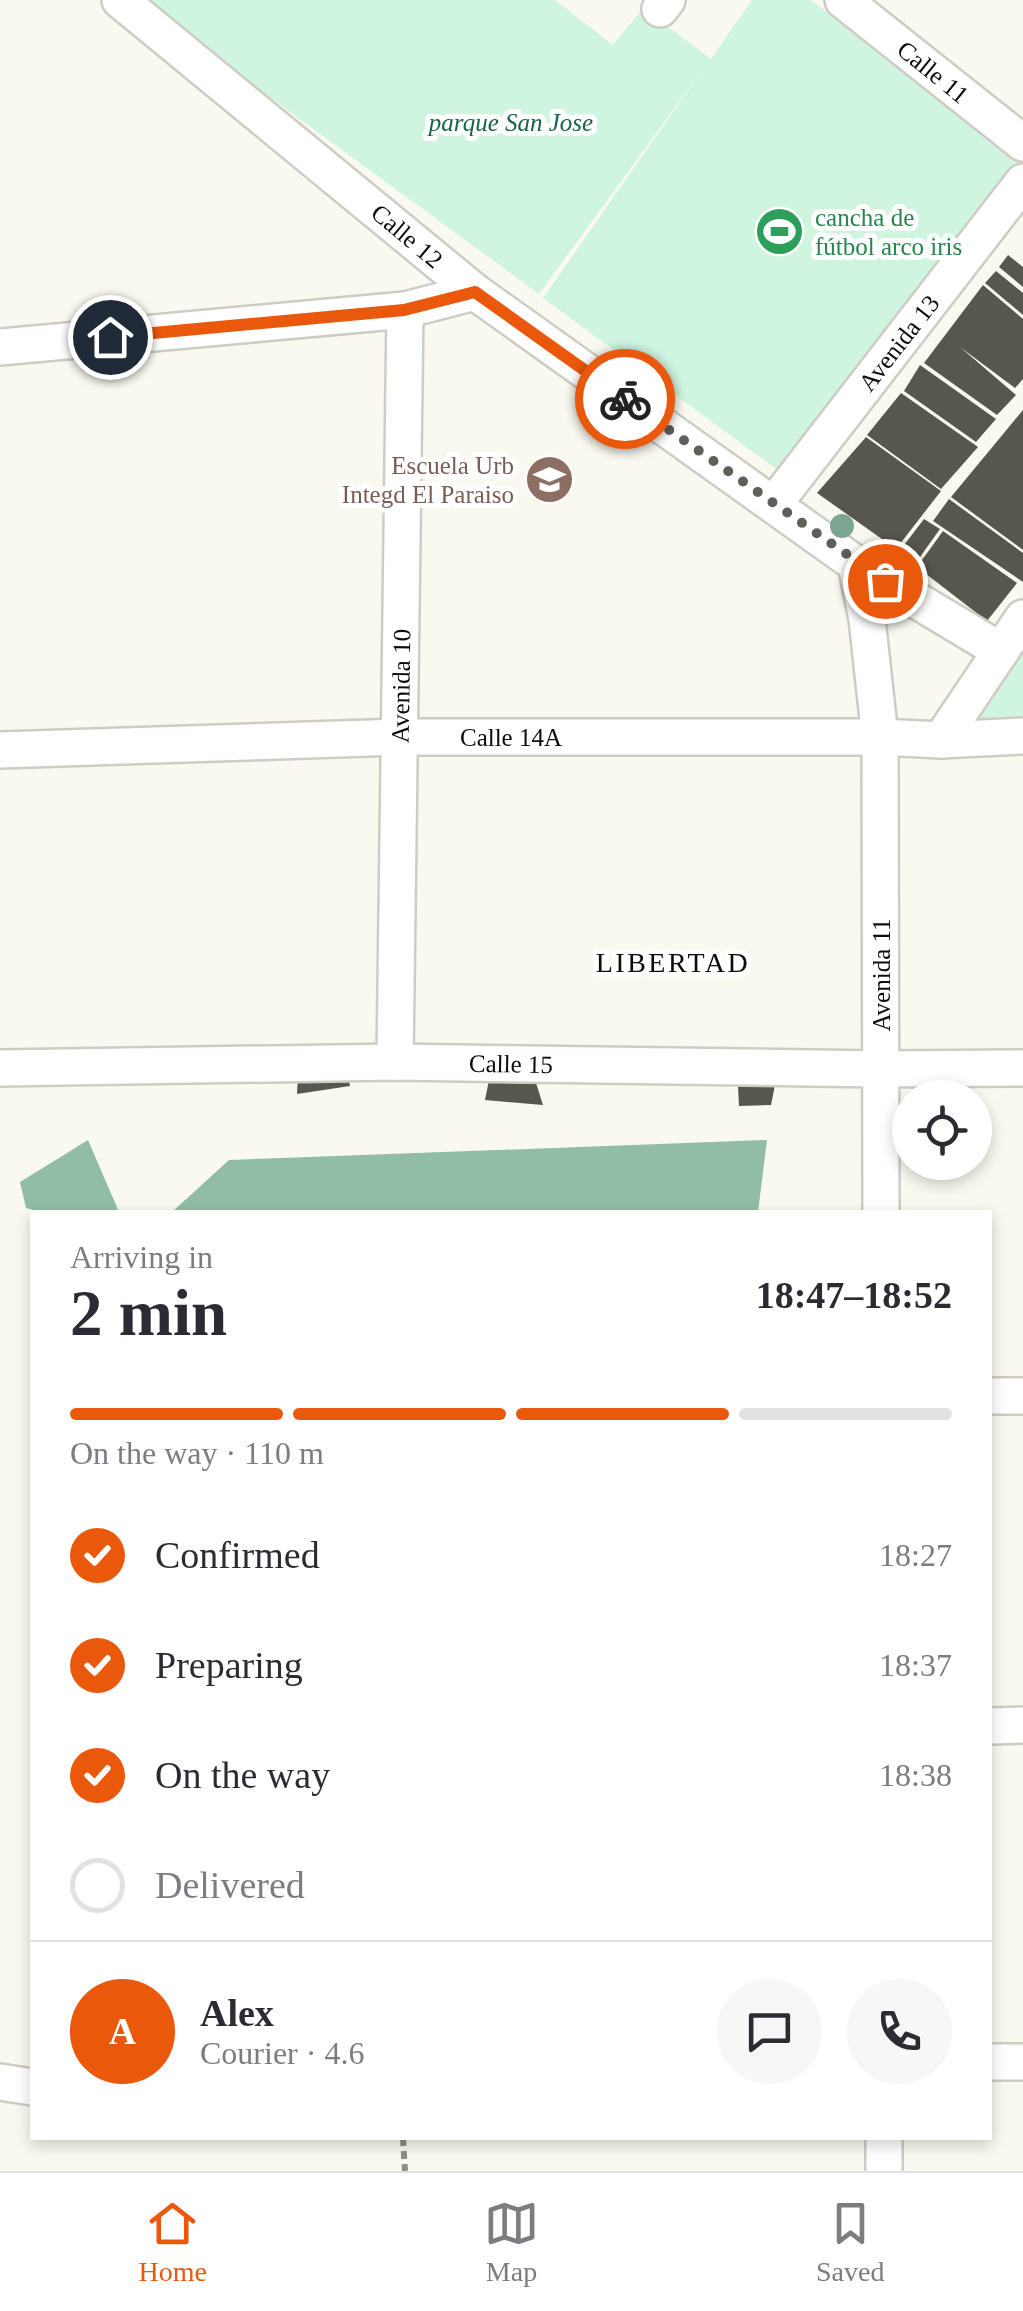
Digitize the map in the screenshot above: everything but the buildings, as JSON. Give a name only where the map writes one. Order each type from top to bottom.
[{"type":"street","name":"Calle 12","points":[[120,0],[475,292],[856,564],[1001,652]]},
{"type":"street","name":"Calle 11","points":[[843,0],[1023,144]]},
{"type":"street","name":"Avenida 13","points":[[774,504],[1023,182]]},
{"type":"street","points":[[0,347],[404,310],[475,292]]},
{"type":"street","name":"Avenida 10","points":[[395,1062],[404,310]]},
{"type":"street","points":[[856,564],[867,619],[880,737]]},
{"type":"street","points":[[941,740],[1023,618]]},
{"type":"street","name":"Calle 14A","points":[[0,750],[400,737],[941,740],[1023,736]]},
{"type":"street","name":"Avenida 11","points":[[880,737],[882,1210]]},
{"type":"street","name":"Calle 15","points":[[0,1068],[395,1062],[1023,1068]]},
{"type":"street","points":[[992,1396],[1023,1396]]},
{"type":"street","points":[[992,1726],[1023,1726]]},
{"type":"street","points":[[992,2062],[1023,2062]]},
{"type":"street","points":[[0,2082],[30,2087]]},
{"type":"street","points":[[884,2140],[884,2171]]},
{"type":"path","points":[[402,2140],[405,2171]]},
{"type":"green space","name":"parque San Jose","points":[[137,0],[555,0],[613,45],[643,8],[711,59],[752,0],[811,0],[1023,161],[1023,165],[779,471],[543,298],[708,62],[539,294]]},
{"type":"green space","points":[[1023,642],[1023,723],[966,727]]},
{"type":"green space","points":[[88,1140],[118,1210],[33,1210],[26,1208],[20,1182]]},
{"type":"green space","points":[[767,1140],[758,1210],[174,1210],[229,1160]]},
{"type":"way so far","points":[[625,399],[885,581]]},
{"type":"place","name":"cancha de fútbol arco iris","points":[[780,231]]},
{"type":"place","name":"Escuela Urb Integd El Paraiso","points":[[549,479]]},
{"type":"district","name":"LIBERTAD","points":[[673,962]]},
{"type":"route","points":[[110,337],[404,310],[475,292],[625,399]]}]
